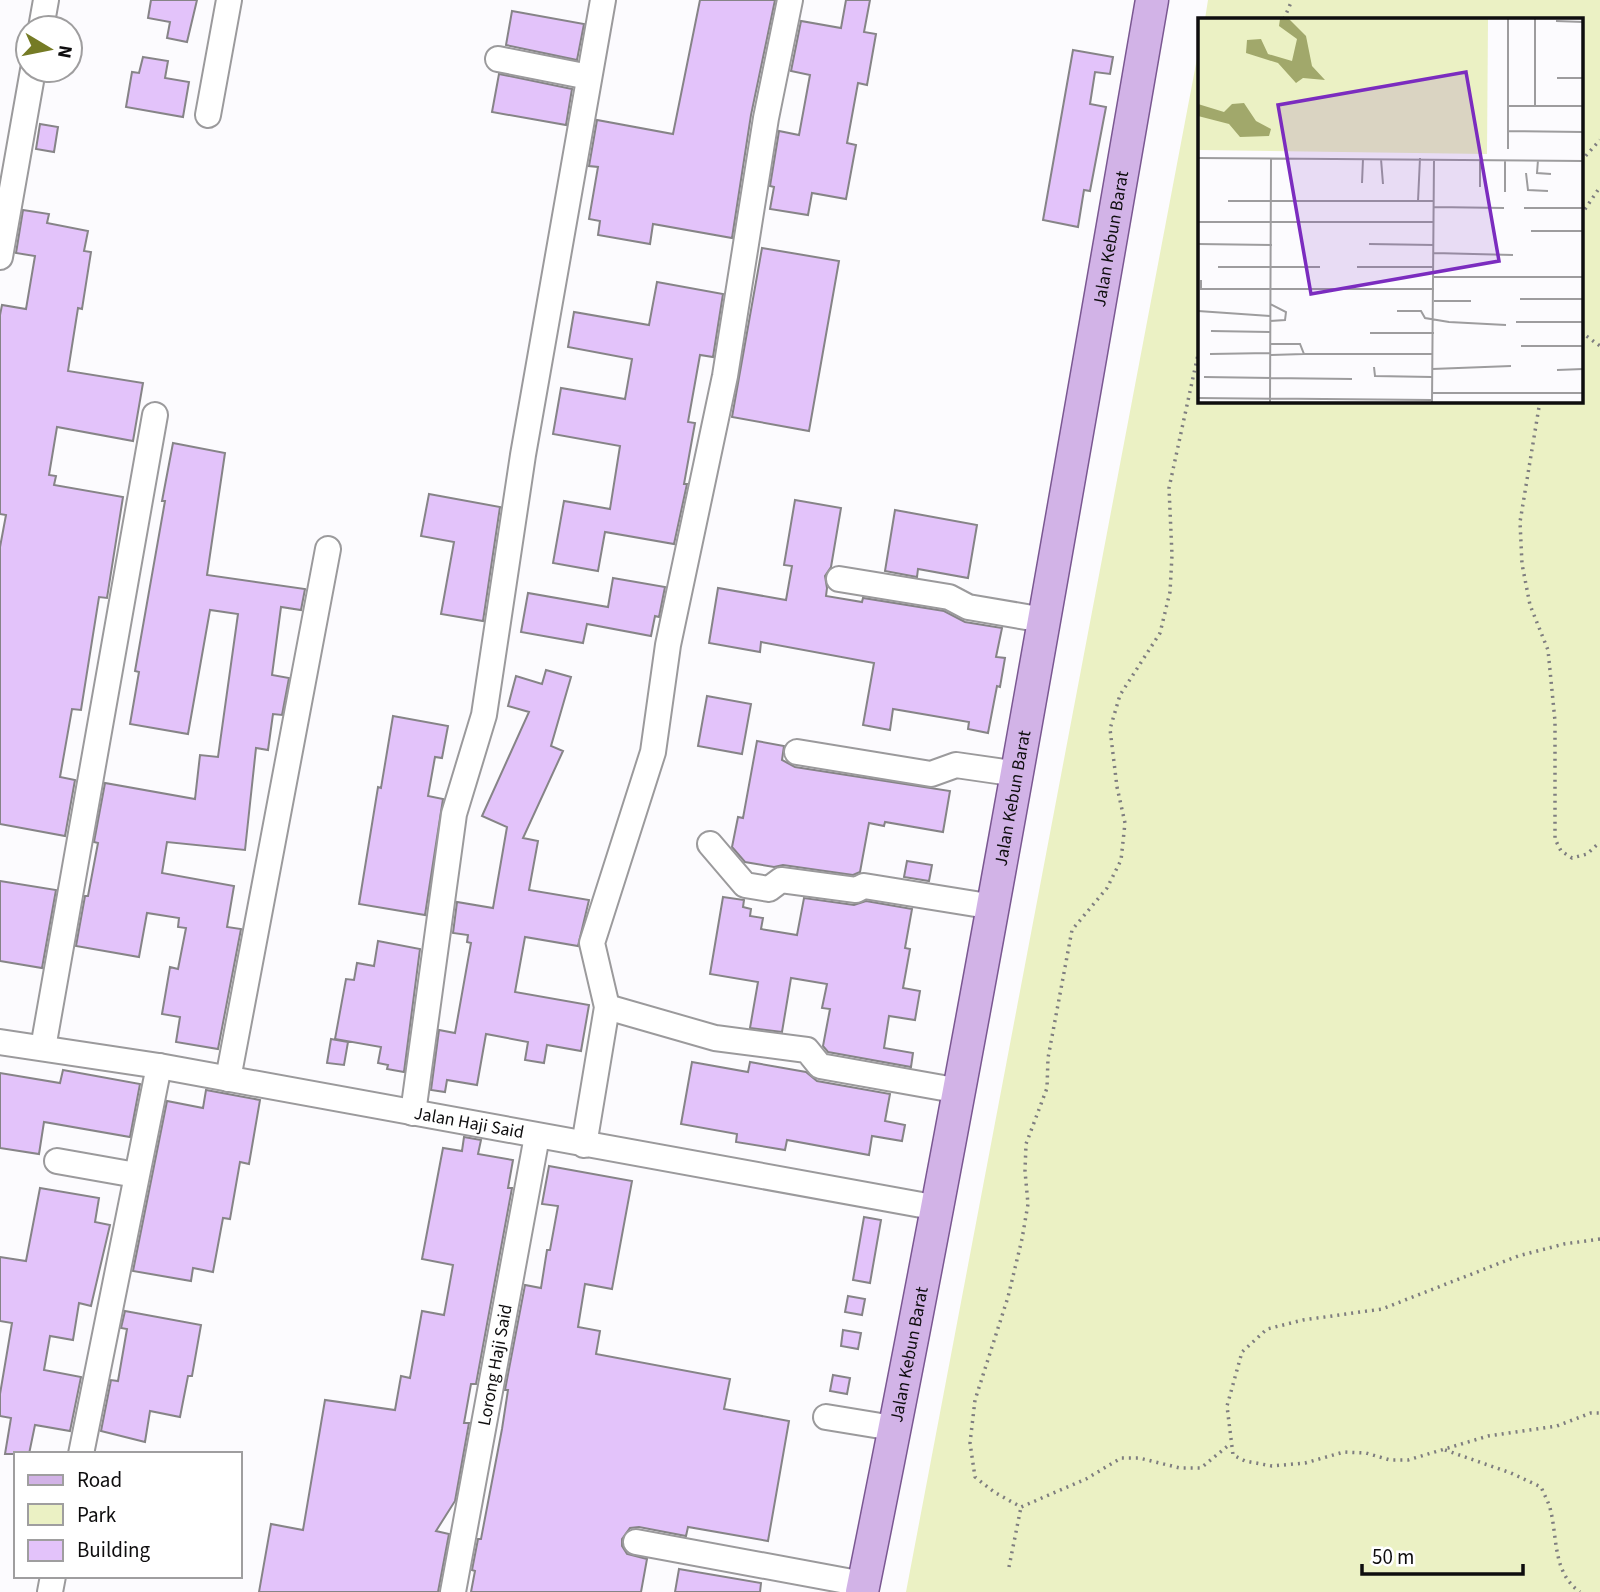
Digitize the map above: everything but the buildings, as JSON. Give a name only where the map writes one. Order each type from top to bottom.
[{"type":"main road","name":"Jalan Kebun Barat","points":[[862,1588],[938,1208],[994,906],[1152,0]]},
{"type":"street","points":[[208,115],[229,0]]},
{"type":"street","points":[[413,1114],[454,814],[484,715],[523,455],[603,0]]},
{"type":"street","points":[[584,1145],[607,1007],[592,943],[653,752],[668,645],[725,376],[766,117],[790,0]]},
{"type":"street","points":[[498,59],[589,77]]},
{"type":"street","points":[[0,257],[31,84]]},
{"type":"street","points":[[43,1048],[155,415]]},
{"type":"street","points":[[228,1079],[328,549]]},
{"type":"street","points":[[839,579],[949,597],[968,607],[1044,620]]},
{"type":"street","points":[[797,752],[931,774],[956,765],[1017,774]]},
{"type":"street","points":[[710,844],[745,885],[769,888],[780,880],[856,890],[864,886],[994,906]]},
{"type":"street","points":[[607,1007],[715,1038],[807,1050],[820,1066],[960,1091]]},
{"type":"street","name":"Jalan Haji Said","points":[[0,1042],[159,1066],[938,1208]]},
{"type":"street","points":[[80,1452],[159,1066]]},
{"type":"street","name":"Lorong Haji Said","points":[[453,1592],[537,1136]]},
{"type":"street","points":[[57,1161],[136,1175]]},
{"type":"street","points":[[826,1417],[892,1428]]},
{"type":"street","points":[[636,1542],[862,1588]]},
{"type":"path","points":[[1284,18],[1292,0]]},
{"type":"path","points":[[1582,160],[1600,140]]},
{"type":"path","points":[[1582,213],[1600,187]]},
{"type":"path","points":[[1582,203],[1586,206]]},
{"type":"path","points":[[1582,333],[1600,346]]},
{"type":"path","points":[[1021,1507],[994,1492],[975,1477],[970,1443],[975,1400],[1008,1297],[1022,1239],[1028,1204],[1026,1144],[1047,1087],[1048,1058],[1072,930],[1107,888],[1121,860],[1125,823],[1116,788],[1110,729],[1121,695],[1160,633],[1170,592],[1172,555],[1169,488],[1198,355]]},
{"type":"path","points":[[1540,402],[1520,522],[1522,564],[1530,605],[1548,650],[1555,721],[1555,839],[1561,851],[1572,858],[1587,854],[1600,842]]},
{"type":"path","points":[[1600,1239],[1564,1244],[1518,1256],[1382,1309],[1303,1320],[1267,1329],[1241,1352],[1227,1406],[1233,1455],[1245,1461],[1272,1466],[1305,1463],[1344,1452],[1366,1453],[1390,1460],[1408,1460],[1488,1436],[1556,1426],[1591,1413],[1600,1413]]},
{"type":"path","points":[[1021,1507],[1086,1479],[1121,1458],[1139,1458],[1180,1468],[1201,1468],[1230,1444]]},
{"type":"path","points":[[1445,1450],[1511,1473],[1541,1487],[1550,1509],[1562,1572],[1571,1586],[1580,1592]]},
{"type":"path","points":[[1009,1567],[1021,1507]]},
{"type":"green space","points":[[1208,0],[1600,0],[1600,1592],[906,1592],[1198,53],[1198,402],[1582,402],[1582,18],[1205,18]]}]
